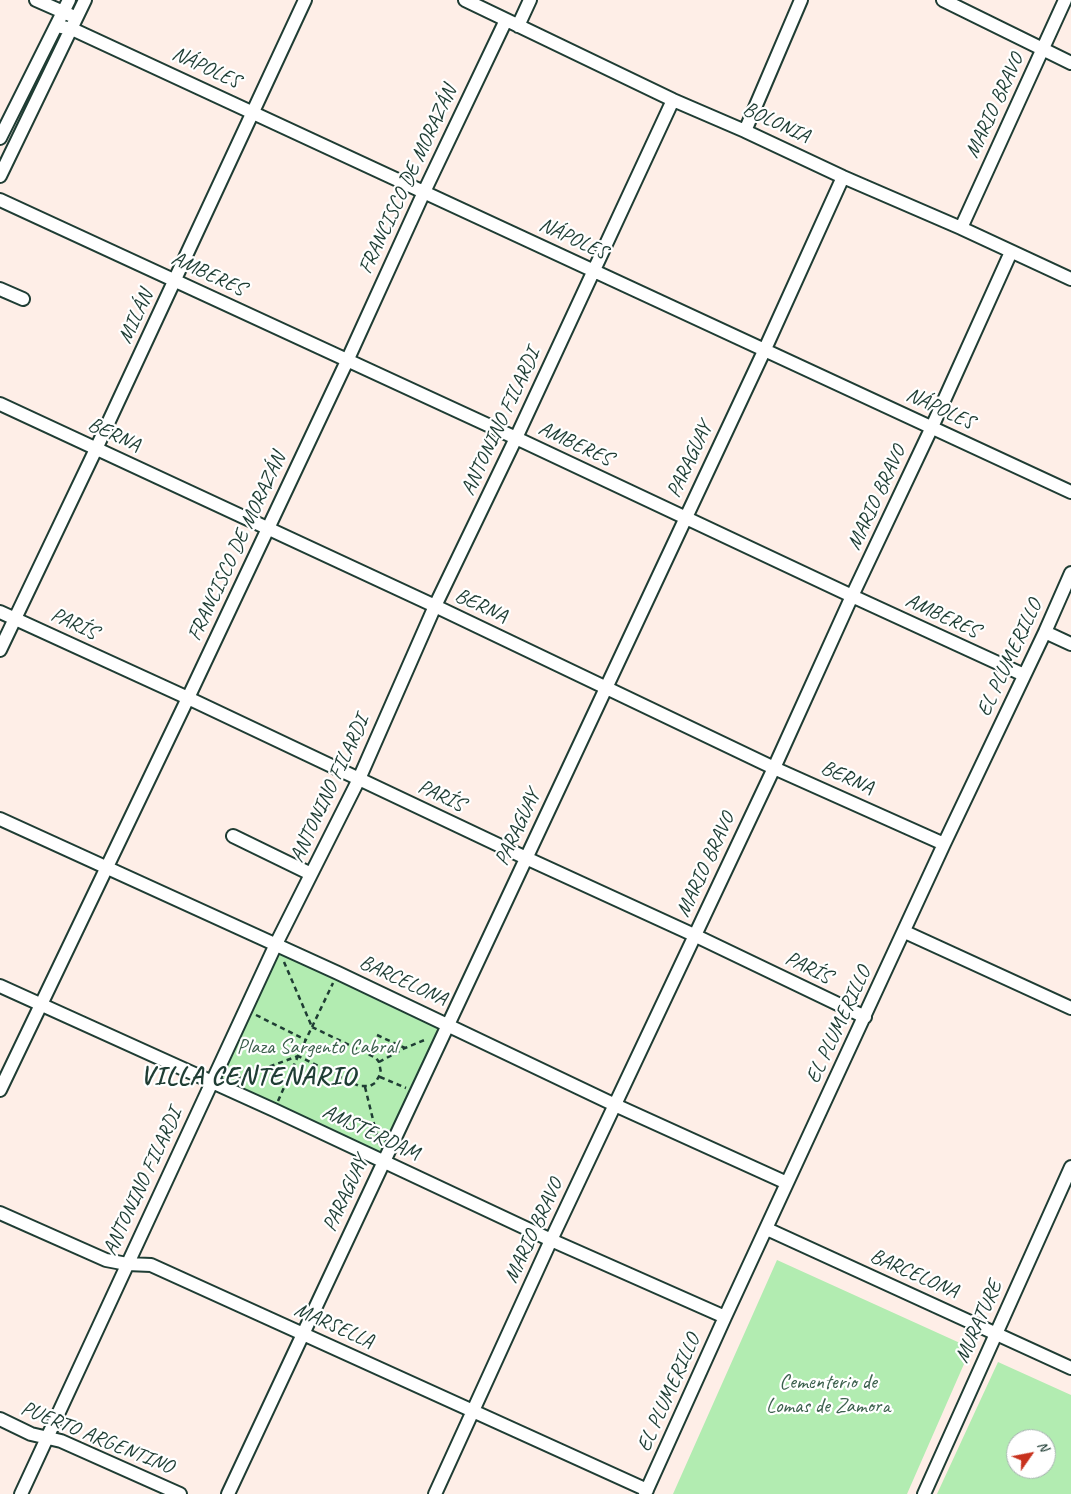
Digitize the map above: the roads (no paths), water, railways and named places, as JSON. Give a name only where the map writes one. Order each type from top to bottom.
[{"type":"street","name":"NÁPOLES","points":[[36,0],[64,12],[75,23],[253,112],[1071,492]]},
{"type":"street","points":[[0,138],[70,0]]},
{"type":"street","points":[[0,174],[85,0]]},
{"type":"street","name":"MILÁN","points":[[0,650],[175,281],[305,0]]},
{"type":"street","name":"BOLONIA","points":[[465,0],[674,100],[745,130],[843,177],[961,228],[1071,279]]},
{"type":"street","points":[[518,26],[530,0]]},
{"type":"street","points":[[745,130],[802,0]]},
{"type":"street","points":[[943,0],[1071,63]]},
{"type":"street","name":"MARIO BRAVO","points":[[961,228],[1065,0]]},
{"type":"street","name":"FRANCISCO DE MORAZÁN","points":[[0,1090],[188,698],[506,20]]},
{"type":"street","name":"NÁPOLES","points":[[57,26],[75,23]]},
{"type":"street","name":"ANTONINO FILARDI","points":[[21,1494],[127,1264],[216,1083],[276,944],[359,779],[434,606],[516,438],[674,100]]},
{"type":"street","name":"PARAGUAY","points":[[228,1494],[765,349],[843,177]]},
{"type":"street","name":"AMBERES","points":[[0,200],[1024,675]]},
{"type":"street","name":"MARIO BRAVO","points":[[435,1494],[472,1410],[774,768],[1011,252]]},
{"type":"street","points":[[0,289],[23,299]]},
{"type":"street","name":"BERNA","points":[[0,404],[434,606],[774,768],[944,844]]},
{"type":"street","name":"EL PLUMERILLO","points":[[646,1492],[725,1317],[1071,573]]},
{"type":"street","name":"PARÍS","points":[[0,612],[188,698],[865,1017]]},
{"type":"street","points":[[1045,632],[1071,644]]},
{"type":"street","name":"BARCELONA","points":[[0,819],[276,944],[447,1028],[787,1183]]},
{"type":"street","points":[[232,836],[311,874]]},
{"type":"street","points":[[905,932],[1071,1008]]},
{"type":"street","name":"AMSTERDAM","points":[[0,986],[216,1083],[552,1240],[725,1317]]},
{"type":"street","name":"MURATURE","points":[[924,1494],[996,1333],[1066,1190],[1071,1167]]},
{"type":"street","name":"MARSELLA","points":[[0,1213],[106,1260],[151,1266],[472,1410],[646,1492]]},
{"type":"street","name":"BARCELONA","points":[[767,1229],[1071,1368]]},
{"type":"street","name":"PUERTO ARGENTINO","points":[[0,1420],[31,1434],[61,1441],[180,1494]]},
{"type":"district","name":"VILLA CENTENARIO","points":[[248,1077]]},
{"type":"park label","name":"Plaza Sargento Cabral","points":[[317,1047]]},
{"type":"park label","name":"Cementerio de Lomas de Zamora","points":[[828,1394]]}]
